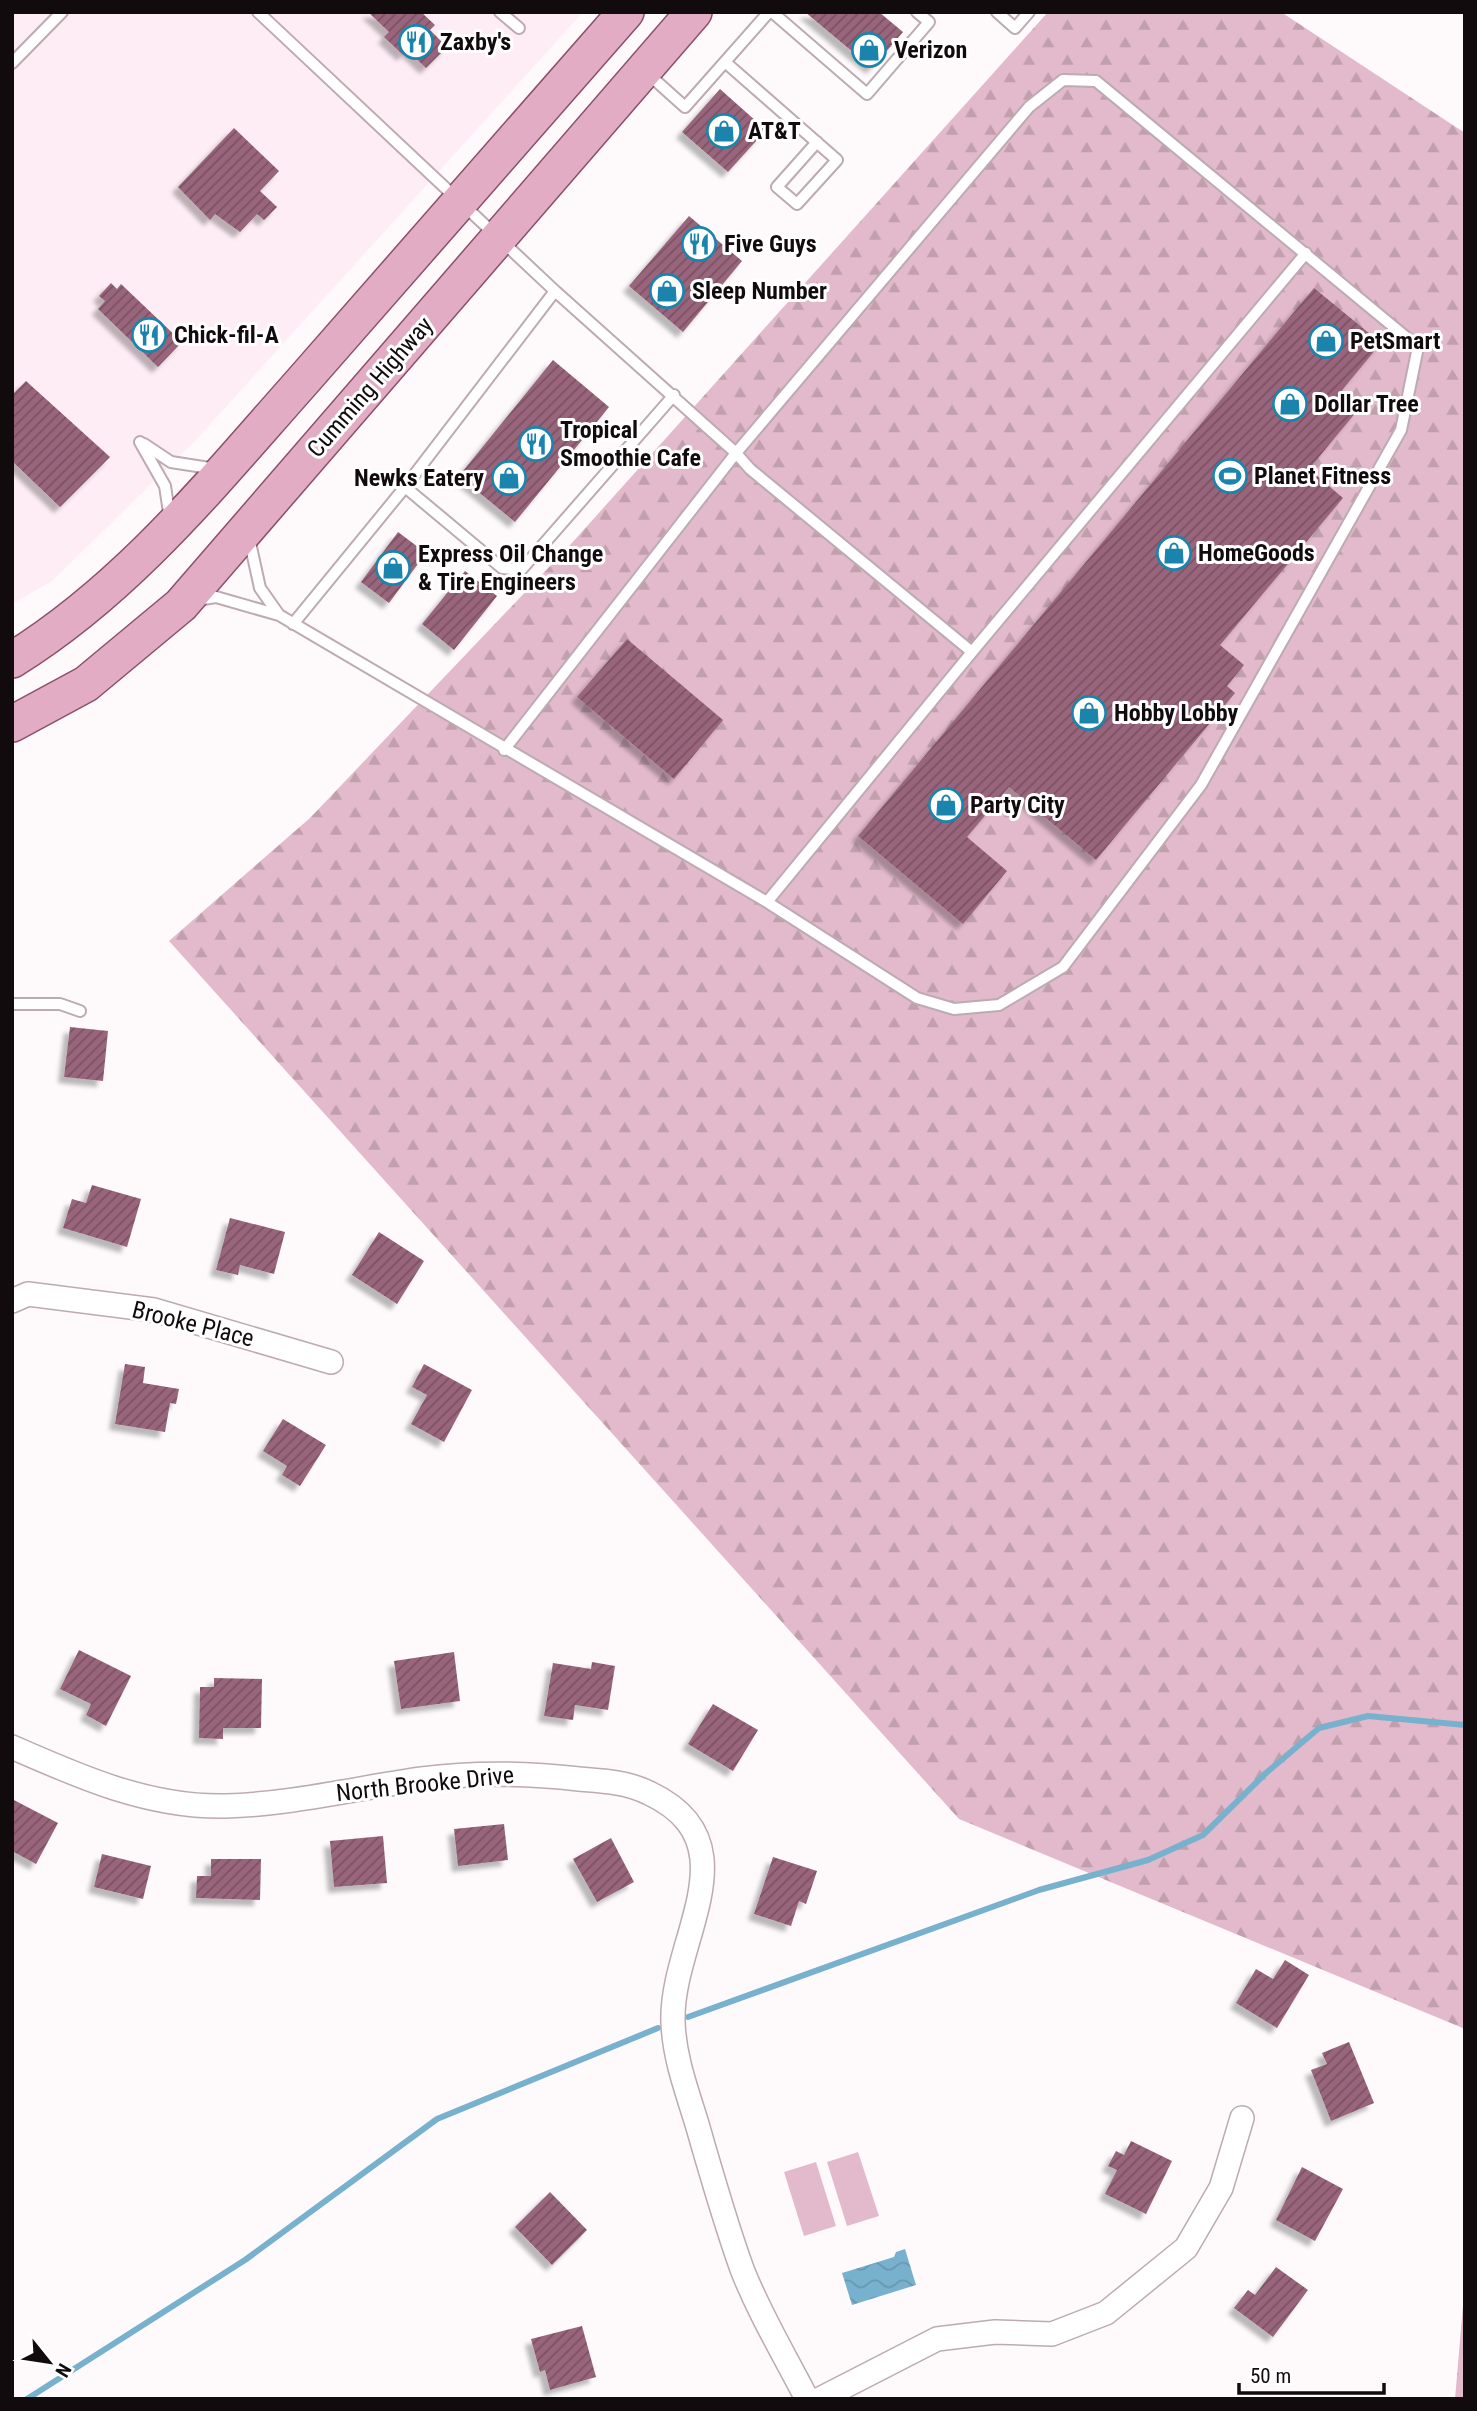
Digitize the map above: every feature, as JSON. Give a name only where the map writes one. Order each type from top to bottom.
[{"type":"main road","points":[[12,660],[39,644],[145,556],[226,470],[626,12]]},
{"type":"main road","name":"Cumming Highway","points":[[12,724],[86,684],[181,606],[694,12]]},
{"type":"street","name":"Brooke Place","points":[[12,1301],[28,1294],[154,1310],[331,1362]]},
{"type":"street","name":"North Brooke Drive","points":[[12,1747],[94,1783],[166,1801],[225,1806],[313,1797],[424,1779],[519,1772],[631,1784],[664,1800],[693,1824],[702,1858],[703,1889],[677,1976],[673,2022],[679,2062],[743,2272],[807,2399]]},
{"type":"street","points":[[820,2399],[937,2339],[995,2332],[1052,2334],[1107,2313],[1186,2248],[1221,2188],[1242,2118]]},
{"type":"lane","points":[[12,63],[62,12]]},
{"type":"lane","points":[[258,12],[555,291],[736,453],[750,470],[972,652]]},
{"type":"lane","points":[[500,12],[519,28]]},
{"type":"lane","points":[[644,70],[685,107],[770,12],[867,94],[929,22],[918,12]]},
{"type":"lane","points":[[997,12],[1016,28],[1029,12]]},
{"type":"lane","points":[[725,62],[817,142],[836,160],[797,204],[778,187],[817,142]]},
{"type":"lane","points":[[181,606],[216,597],[279,615],[504,750],[767,902],[918,998],[954,1009],[999,1005],[1063,967],[1201,785],[1401,430],[1418,347],[1096,81],[1062,80],[1029,107],[736,453],[504,750]]},
{"type":"lane","points":[[767,902],[1306,253]]},
{"type":"lane","points":[[293,624],[405,486],[555,291]]},
{"type":"lane","points":[[405,486],[502,568],[521,570],[674,396]]},
{"type":"lane","points":[[170,529],[165,486],[140,442],[171,462],[226,470]]},
{"type":"lane","points":[[248,529],[260,588],[279,615]]},
{"type":"lane","points":[[12,1004],[60,1004],[80,1011]]},
{"type":"shaded area","points":[[12,12],[583,12],[195,441],[52,581],[12,604]]},
{"type":"green space","points":[[1048,12],[1281,12],[1465,133],[1465,2029],[959,1819],[169,941],[310,818],[571,544]]},
{"type":"green space","points":[[858,2152],[879,2216],[847,2226],[827,2162]]},
{"type":"green space","points":[[816,2162],[836,2226],[804,2236],[784,2172]]},
{"type":"green space","points":[[1465,2282],[1465,2399],[1455,2399]]},
{"type":"water","points":[[905,2249],[916,2285],[852,2305],[842,2273],[894,2257],[896,2252]]},
{"type":"building","name":"Zaxby's","points":[[368,12],[421,12],[435,25],[430,30],[447,47],[426,68],[407,50],[403,55],[384,37],[389,32]]},
{"type":"building","name":"Verizon","points":[[805,12],[879,12],[903,32],[872,68]]},
{"type":"building","name":"AT&T","points":[[720,89],[766,130],[728,172],[682,132]]},
{"type":"building","points":[[234,128],[279,171],[260,191],[277,207],[264,220],[257,214],[240,232],[215,214],[210,220],[178,187]]},
{"type":"building","points":[[689,216],[742,261],[683,332],[629,286]]},
{"type":"building","name":"Chick-fil-A","points":[[111,283],[117,289],[121,284],[182,342],[158,367],[98,309],[105,301],[99,296]]},
{"type":"building","points":[[1314,288],[1381,343],[1338,395],[1357,411],[1309,469],[1343,498],[1220,645],[1244,665],[1227,686],[1235,693],[1096,860],[1009,787],[967,837],[1007,871],[963,924],[858,836]]},
{"type":"building","points":[[553,360],[609,407],[515,522],[459,476]]},
{"type":"building","points":[[26,381],[110,457],[60,507],[12,461],[12,395]]},
{"type":"building","name":"Express Oil Change & Tire Engineers","points":[[398,532],[426,553],[389,603],[361,582]]},
{"type":"building","points":[[465,571],[497,596],[454,650],[422,624]]},
{"type":"building","points":[[627,639],[723,720],[674,779],[577,697]]},
{"type":"building","points":[[70,1027],[108,1031],[103,1081],[64,1077]]},
{"type":"building","points":[[92,1185],[141,1199],[127,1247],[63,1228],[72,1199],[86,1203]]},
{"type":"building","points":[[230,1218],[285,1232],[274,1274],[240,1265],[238,1275],[216,1270]]},
{"type":"building","points":[[379,1232],[424,1261],[397,1304],[352,1275]]},
{"type":"building","points":[[125,1364],[145,1367],[143,1383],[179,1389],[176,1404],[170,1403],[165,1432],[115,1424]]},
{"type":"building","points":[[424,1364],[472,1390],[444,1442],[411,1424],[427,1395],[412,1387]]},
{"type":"building","points":[[283,1419],[326,1445],[300,1486],[282,1475],[287,1466],[263,1451]]},
{"type":"building","points":[[79,1650],[131,1676],[106,1726],[86,1715],[91,1704],[60,1689]]},
{"type":"building","points":[[454,1652],[460,1701],[401,1709],[394,1661]]},
{"type":"building","points":[[592,1662],[615,1666],[608,1710],[575,1705],[573,1720],[544,1716],[553,1663],[591,1669]]},
{"type":"building","points":[[214,1678],[262,1679],[261,1728],[223,1728],[223,1739],[199,1738],[200,1687],[214,1687]]},
{"type":"building","points":[[713,1704],[758,1730],[733,1771],[688,1744]]},
{"type":"building","points":[[12,1799],[58,1823],[36,1864],[12,1851]]},
{"type":"building","points":[[504,1824],[508,1860],[458,1866],[454,1829]]},
{"type":"building","points":[[383,1836],[387,1883],[334,1887],[330,1841]]},
{"type":"building","points":[[611,1838],[634,1882],[597,1902],[573,1859]]},
{"type":"building","points":[[102,1854],[151,1866],[143,1899],[94,1887]]},
{"type":"building","points":[[773,1857],[817,1871],[806,1904],[799,1901],[791,1926],[754,1914]]},
{"type":"building","points":[[211,1859],[261,1859],[260,1900],[196,1898],[197,1876],[211,1876]]},
{"type":"building","points":[[1285,1960],[1309,1975],[1277,2028],[1236,2003],[1256,1969],[1273,1979]]},
{"type":"building","points":[[1349,2042],[1374,2103],[1331,2121],[1311,2070],[1327,2064],[1322,2053]]},
{"type":"building","points":[[1131,2141],[1172,2161],[1146,2214],[1105,2194],[1117,2170],[1108,2166],[1116,2151],[1124,2155]]},
{"type":"building","points":[[1302,2167],[1343,2189],[1315,2241],[1276,2220]]},
{"type":"building","points":[[550,2192],[587,2230],[552,2265],[515,2227]]},
{"type":"building","points":[[1276,2267],[1308,2290],[1273,2337],[1234,2308],[1248,2290],[1255,2295]]},
{"type":"building","points":[[582,2326],[596,2377],[550,2390],[545,2370],[540,2372],[531,2339]]},
{"type":"waterway","points":[[688,2017],[1039,1890],[1148,1860],[1203,1835],[1266,1773],[1319,1728],[1368,1716],[1465,1725]]},
{"type":"waterway","points":[[27,2399],[245,2260],[437,2119],[658,2028]]},
{"type":"place","name":"Zaxby's","points":[[416,42]]},
{"type":"place","name":"Verizon","points":[[869,50]]},
{"type":"place","name":"AT&T","points":[[724,131]]},
{"type":"place","name":"Five Guys","points":[[699,244]]},
{"type":"place","name":"Sleep Number","points":[[667,291]]},
{"type":"place","name":"Chick-fil-A","points":[[149,335]]},
{"type":"place","name":"PetSmart","points":[[1326,341]]},
{"type":"place","name":"Dollar Tree","points":[[1290,404]]},
{"type":"place","name":"Tropical Smoothie Cafe","points":[[536,444]]},
{"type":"place","name":"Planet Fitness","points":[[1230,476]]},
{"type":"place","name":"Newks Eatery","points":[[509,478]]},
{"type":"place","name":"HomeGoods","points":[[1174,553]]},
{"type":"place","name":"Express Oil Change & Tire Engineers","points":[[393,568]]},
{"type":"place","name":"Hobby Lobby","points":[[1089,713]]},
{"type":"place","name":"Party City","points":[[946,805]]}]
